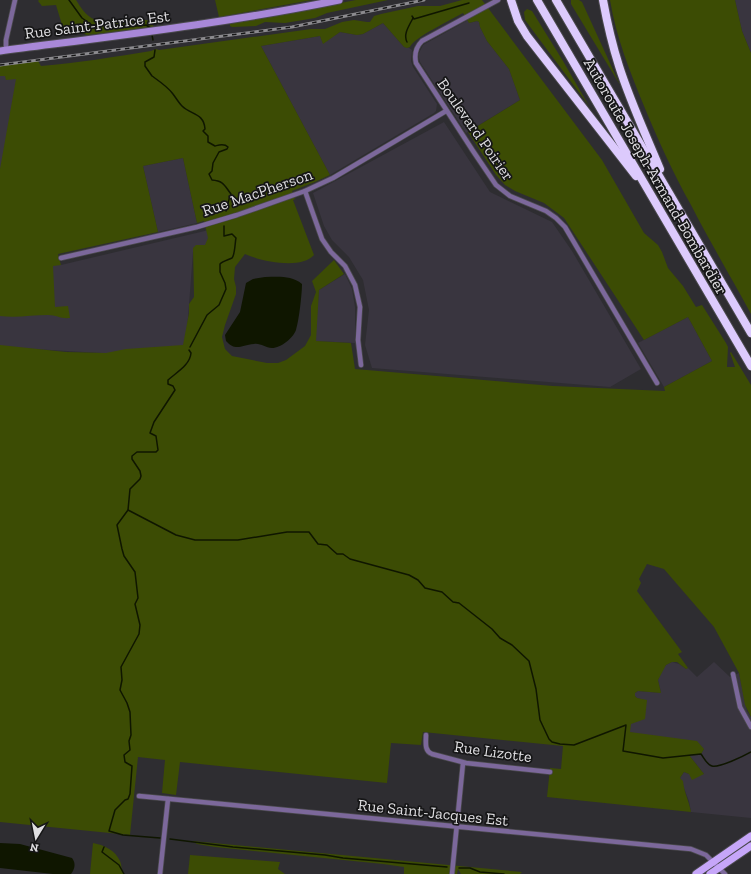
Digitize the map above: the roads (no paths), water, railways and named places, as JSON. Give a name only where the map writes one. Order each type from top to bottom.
[{"type":"highway","points":[[512,0],[518,21],[527,36],[651,195]]},
{"type":"highway","name":"Autoroute Joseph-Armand-Bombardier","points":[[537,0],[751,366]]},
{"type":"highway","points":[[603,0],[623,79],[671,198]]},
{"type":"highway","name":"Autoroute Joseph-Armand-Bombardier","points":[[558,3],[751,333]]},
{"type":"main road","points":[[696,874],[751,836]]},
{"type":"main road","points":[[710,874],[751,846]]},
{"type":"street","points":[[3,50],[15,0]]},
{"type":"street","name":"Rue Saint-Patrice Est","points":[[3,50],[215,23],[339,0]]},
{"type":"street","name":"Boulevard Poirier","points":[[498,0],[425,39],[416,49],[416,63],[485,170],[498,187],[513,197],[546,211],[565,227],[657,383]]},
{"type":"street","name":"Rue MacPherson","points":[[61,258],[204,225],[251,211],[305,191],[333,178],[446,111]]},
{"type":"street","points":[[305,191],[322,238],[331,252],[345,266],[355,285],[360,307],[358,340],[361,365]]},
{"type":"street","points":[[733,674],[740,708],[751,727]]},
{"type":"street","name":"Rue Lizotte","points":[[426,734],[429,753],[463,763],[550,772]]},
{"type":"street","points":[[452,874],[463,763]]},
{"type":"street","name":"Rue Saint-Jacques Est","points":[[139,796],[692,850],[704,853],[725,874]]},
{"type":"street","points":[[160,874],[168,799]]},
{"type":"waterway","points":[[69,0],[82,18],[92,25],[106,25],[116,28],[146,25],[151,28]]},
{"type":"waterway","points":[[412,16],[414,19],[469,3]]},
{"type":"waterway","points":[[407,42],[406,33],[413,18]]},
{"type":"waterway","points":[[152,35],[153,40]]},
{"type":"waterway","points":[[155,50],[154,57],[145,62],[145,66],[152,76],[169,89],[182,106],[200,117],[204,124],[205,129],[203,131],[208,136],[208,142],[215,146],[223,145],[228,147],[227,149],[219,152],[213,163],[212,171],[209,174],[212,180],[221,182],[231,194],[226,211]]},
{"type":"waterway","points":[[190,347],[207,315],[219,305],[226,289],[220,272],[220,264],[232,258],[236,238],[232,234],[224,236],[224,226]]},
{"type":"waterway","points":[[160,838],[123,835],[109,831],[115,810],[128,799],[130,794],[132,766],[125,762],[124,755],[130,750],[130,712],[120,690],[122,680],[121,667],[139,634],[140,625],[135,604],[138,598],[135,572],[124,556],[117,525],[128,510],[130,489],[141,476],[140,471],[132,459],[132,456],[137,452],[156,452],[158,450],[156,436],[150,433],[154,422],[175,390],[173,386],[168,384],[168,380],[188,361],[191,353],[189,350]]},
{"type":"waterway","points":[[128,510],[176,535],[195,540],[238,540],[287,532],[309,532],[318,544],[327,545],[337,554],[343,554],[350,559],[409,575],[418,580],[425,588],[442,592],[453,602],[459,603],[492,629],[500,638],[512,645],[529,661],[536,689],[540,720],[552,742],[574,745],[626,725],[623,751],[663,758],[701,754],[712,766],[732,761],[751,752]]},
{"type":"waterway","points":[[170,839],[233,847],[447,867]]},
{"type":"waterway","points":[[104,847],[102,852],[119,865],[124,874]]},
{"type":"waterway","points":[[459,868],[470,868],[480,872],[504,874]]},
{"type":"railway","points":[[0,65],[292,27],[424,0]]}]
